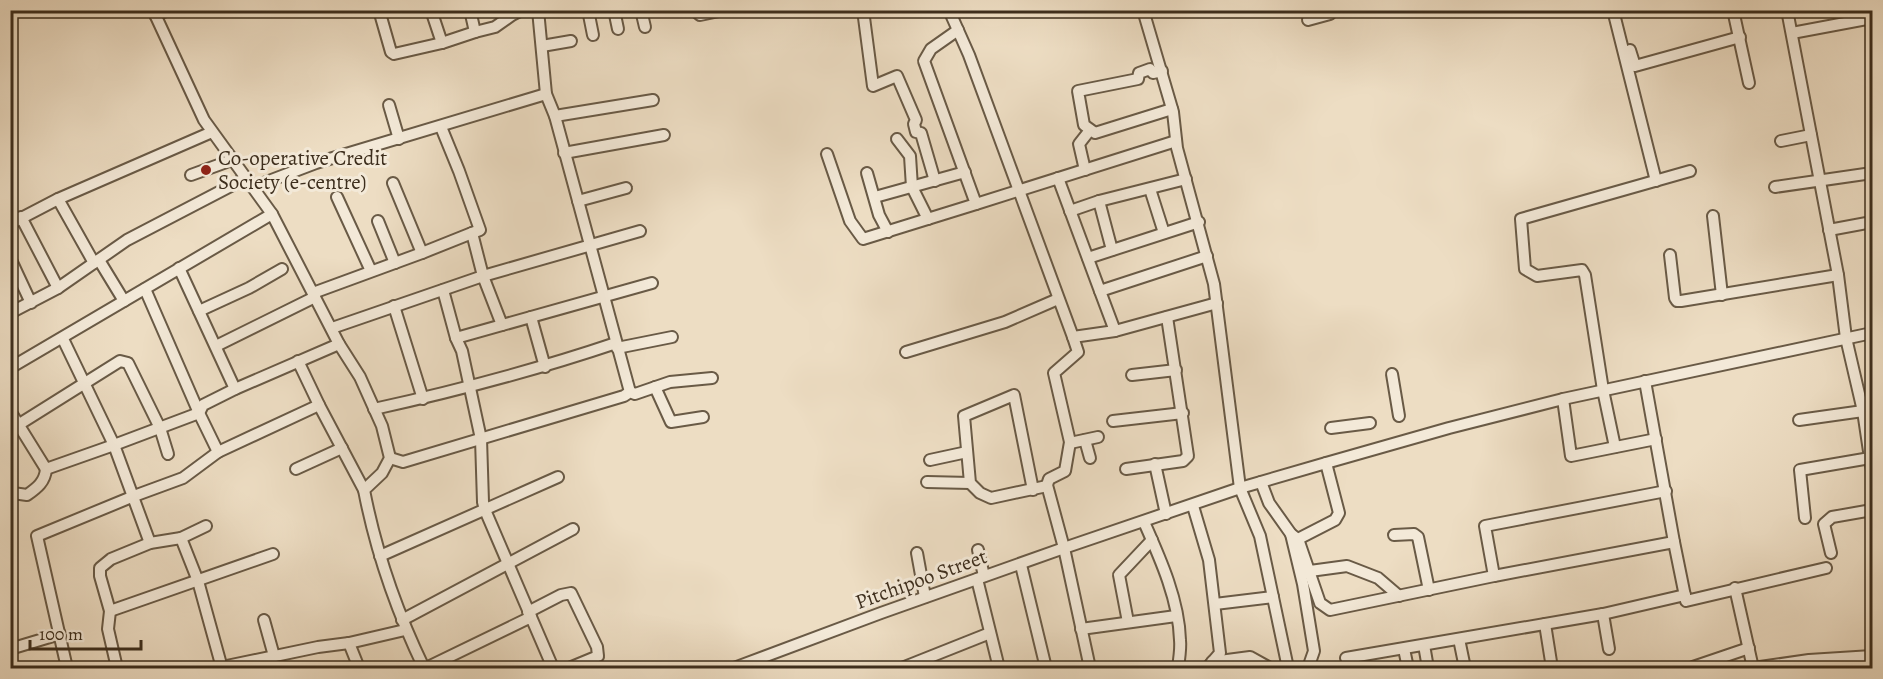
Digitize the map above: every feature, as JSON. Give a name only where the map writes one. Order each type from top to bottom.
[{"type":"street","points":[[169,10],[154,13],[204,120],[272,214],[339,344],[360,377],[382,426],[390,458],[382,473],[364,490]]},
{"type":"street","points":[[379,10],[391,52],[394,54],[495,27],[522,10]]},
{"type":"street","points":[[431,10],[442,43]]},
{"type":"street","points":[[470,10],[476,32]]},
{"type":"street","points":[[496,10],[500,22]]},
{"type":"street","points":[[538,10],[546,94],[555,116],[630,392]]},
{"type":"street","points":[[588,10],[593,35]]},
{"type":"street","points":[[614,10],[618,29]]},
{"type":"street","points":[[641,10],[645,27]]},
{"type":"street","points":[[694,10],[700,15],[724,10]]},
{"type":"street","points":[[863,10],[873,86],[897,76],[916,120],[914,124],[916,132],[921,133],[934,181]]},
{"type":"street","points":[[950,10],[1020,191],[1078,352],[1054,373],[1070,443],[1065,471],[1049,479],[1047,486],[1064,548],[1090,669]]},
{"type":"street","points":[[1143,10],[1162,71],[1172,109],[1176,141],[1208,256],[1217,303],[1240,488],[1260,536],[1288,669]]},
{"type":"street","points":[[1308,20],[1330,14],[1333,10]]},
{"type":"street","points":[[1733,10],[1749,83]]},
{"type":"street","points":[[1787,10],[1838,275],[1846,338],[1863,411],[1872,470]]},
{"type":"street","points":[[1616,12],[1635,66],[1740,38]]},
{"type":"street","points":[[1616,12],[1656,181]]},
{"type":"street","points":[[1792,33],[1872,18]]},
{"type":"street","points":[[958,30],[931,49],[924,61],[976,204]]},
{"type":"street","points":[[542,46],[571,41]]},
{"type":"street","points":[[1162,71],[1153,73],[1150,69],[1145,70],[1139,73],[1138,79],[1078,91],[1084,125],[1095,133],[1172,109]]},
{"type":"street","points":[[253,187],[316,163],[546,94]]},
{"type":"street","points":[[555,116],[653,100]]},
{"type":"street","points":[[389,105],[399,139]]},
{"type":"street","points":[[216,346],[314,295],[480,230],[441,127]]},
{"type":"street","points":[[1085,170],[1079,144],[1090,130]]},
{"type":"street","points":[[10,224],[58,199],[212,132]]},
{"type":"street","points":[[564,153],[664,135]]},
{"type":"street","points":[[1781,141],[1811,135]]},
{"type":"street","points":[[897,139],[910,156],[912,187],[928,219]]},
{"type":"street","points":[[827,154],[850,221],[863,239],[1176,141]]},
{"type":"street","points":[[910,156],[927,152]]},
{"type":"street","points":[[191,175],[232,160]]},
{"type":"street","points":[[1615,447],[1603,390],[1585,275],[1581,270],[1537,276],[1525,269],[1521,219],[1690,171]]},
{"type":"street","points":[[875,197],[965,172]]},
{"type":"street","points":[[867,173],[879,215],[888,232]]},
{"type":"street","points":[[1775,187],[1872,173]]},
{"type":"street","points":[[10,314],[58,288],[127,240],[246,178]]},
{"type":"street","points":[[1058,178],[1115,331]]},
{"type":"street","points":[[1070,211],[1186,178]]},
{"type":"street","points":[[393,183],[422,253]]},
{"type":"street","points":[[578,201],[626,189]]},
{"type":"street","points":[[1149,189],[1164,233]]},
{"type":"street","points":[[337,198],[371,271]]},
{"type":"street","points":[[58,199],[96,262],[124,301]]},
{"type":"street","points":[[1099,201],[1112,250]]},
{"type":"street","points":[[10,368],[63,339],[272,214]]},
{"type":"street","points":[[1713,216],[1722,295]]},
{"type":"street","points":[[21,217],[58,288]]},
{"type":"street","points":[[378,221],[394,263]]},
{"type":"street","points":[[1088,258],[1199,222]]},
{"type":"street","points":[[1829,230],[1872,222]]},
{"type":"street","points":[[332,328],[483,276],[640,231]]},
{"type":"street","points":[[472,233],[483,276],[502,325]]},
{"type":"street","points":[[1670,255],[1677,301],[1838,275]]},
{"type":"street","points":[[1100,291],[1208,256]]},
{"type":"street","points":[[10,258],[31,303]]},
{"type":"street","points":[[179,268],[235,389]]},
{"type":"street","points":[[199,311],[249,288],[282,269]]},
{"type":"street","points":[[456,338],[652,283]]},
{"type":"street","points":[[145,289],[218,452]]},
{"type":"street","points":[[444,290],[456,338],[462,351],[481,439],[485,510],[553,669]]},
{"type":"street","points":[[906,352],[1005,322],[1058,299]]},
{"type":"street","points":[[1073,337],[1115,331],[1217,303]]},
{"type":"street","points":[[394,306],[423,399]]},
{"type":"street","points":[[531,316],[545,367]]},
{"type":"street","points":[[1126,469],[1183,460],[1188,456],[1167,317]]},
{"type":"street","points":[[1021,565],[1240,488],[1449,428],[1603,390],[1872,333]]},
{"type":"street","points":[[374,409],[470,388],[616,346],[672,337]]},
{"type":"street","points":[[63,339],[114,445],[150,543]]},
{"type":"street","points":[[46,469],[199,413],[203,405],[235,389],[339,344]]},
{"type":"street","points":[[298,361],[364,490],[380,556],[404,625],[425,669],[530,615],[561,595],[571,593],[597,647],[598,656],[570,669]]},
{"type":"street","points":[[18,425],[124,362],[160,428],[168,454]]},
{"type":"street","points":[[1132,375],[1176,370]]},
{"type":"street","points":[[1392,374],[1399,416]]},
{"type":"street","points":[[390,458],[403,462],[624,396],[630,392],[634,394],[670,382],[712,378]]},
{"type":"street","points":[[1645,381],[1686,601],[1826,568]]},
{"type":"street","points":[[655,387],[671,422],[703,417]]},
{"type":"street","points":[[1033,490],[1014,395],[964,416],[970,483],[980,494],[991,498],[1033,490],[1047,486]]},
{"type":"street","points":[[1563,399],[1571,456],[1656,439]]},
{"type":"street","points":[[67,669],[38,536],[183,477],[218,452],[319,405]]},
{"type":"street","points":[[10,411],[46,469],[45,478],[27,495],[13,493],[10,487]]},
{"type":"street","points":[[1799,420],[1863,411]]},
{"type":"street","points":[[1113,421],[1183,413]]},
{"type":"street","points":[[1331,428],[1370,423]]},
{"type":"street","points":[[1070,443],[1098,437]]},
{"type":"street","points":[[1085,440],[1090,458]]},
{"type":"street","points":[[296,469],[342,448]]},
{"type":"street","points":[[930,460],[967,452]]},
{"type":"street","points":[[1805,518],[1800,471],[1871,458]]},
{"type":"street","points":[[1294,536],[1335,519],[1339,513],[1326,463]]},
{"type":"street","points":[[1155,464],[1166,514]]},
{"type":"street","points":[[380,556],[558,477]]},
{"type":"street","points":[[927,482],[970,483]]},
{"type":"street","points":[[1261,482],[1269,503],[1294,536],[1310,571],[1320,603],[1330,610],[1674,542]]},
{"type":"street","points":[[1494,576],[1485,526],[1666,491]]},
{"type":"street","points":[[1193,506],[1209,560],[1215,604],[1220,653],[1210,665]]},
{"type":"street","points":[[1832,553],[1824,524],[1832,517],[1872,510]]},
{"type":"street","points":[[1144,522],[1165,570],[1176,616],[1180,640],[1178,669]]},
{"type":"street","points":[[117,669],[108,629],[110,611],[100,576],[100,568],[111,559],[150,543],[181,538],[206,526]]},
{"type":"street","points":[[217,669],[267,661],[349,643],[404,625],[507,563],[573,529]]},
{"type":"street","points":[[1394,535],[1414,534],[1418,537],[1429,590]]},
{"type":"street","points":[[1294,536],[1314,651],[1308,669]]},
{"type":"street","points":[[181,538],[198,581],[222,668]]},
{"type":"street","points":[[1128,622],[1119,574],[1152,540]]},
{"type":"street","points":[[978,550],[990,633],[999,669]]},
{"type":"street","points":[[917,553],[925,597]]},
{"type":"street","points":[[110,611],[273,554]]},
{"type":"street","name":"Pitchipoo Street","points":[[734,669],[925,597],[1021,565],[1046,669]]},
{"type":"street","points":[[1310,571],[1347,566],[1378,578],[1399,596]]},
{"type":"street","points":[[1734,588],[1753,668],[1872,656]]},
{"type":"street","points":[[1346,658],[1603,614],[1685,595]]},
{"type":"street","points":[[1215,604],[1273,597]]},
{"type":"street","points":[[1603,614],[1609,649]]},
{"type":"street","points":[[1081,629],[1176,616]]},
{"type":"street","points":[[264,620],[267,661]]},
{"type":"street","points":[[1545,624],[1552,669]]},
{"type":"street","points":[[902,669],[990,633]]},
{"type":"street","points":[[10,649],[60,634]]},
{"type":"street","points":[[1459,639],[1465,669]]},
{"type":"street","points":[[349,643],[359,669]]},
{"type":"street","points":[[1424,645],[1428,669]]},
{"type":"street","points":[[1693,667],[1749,648]]},
{"type":"street","points":[[1404,649],[1408,669]]},
{"type":"street","points":[[1210,665],[1250,657],[1270,669]]},
{"type":"place","name":"Co-operative Credit Society (e-centre)","points":[[206,170]]}]
